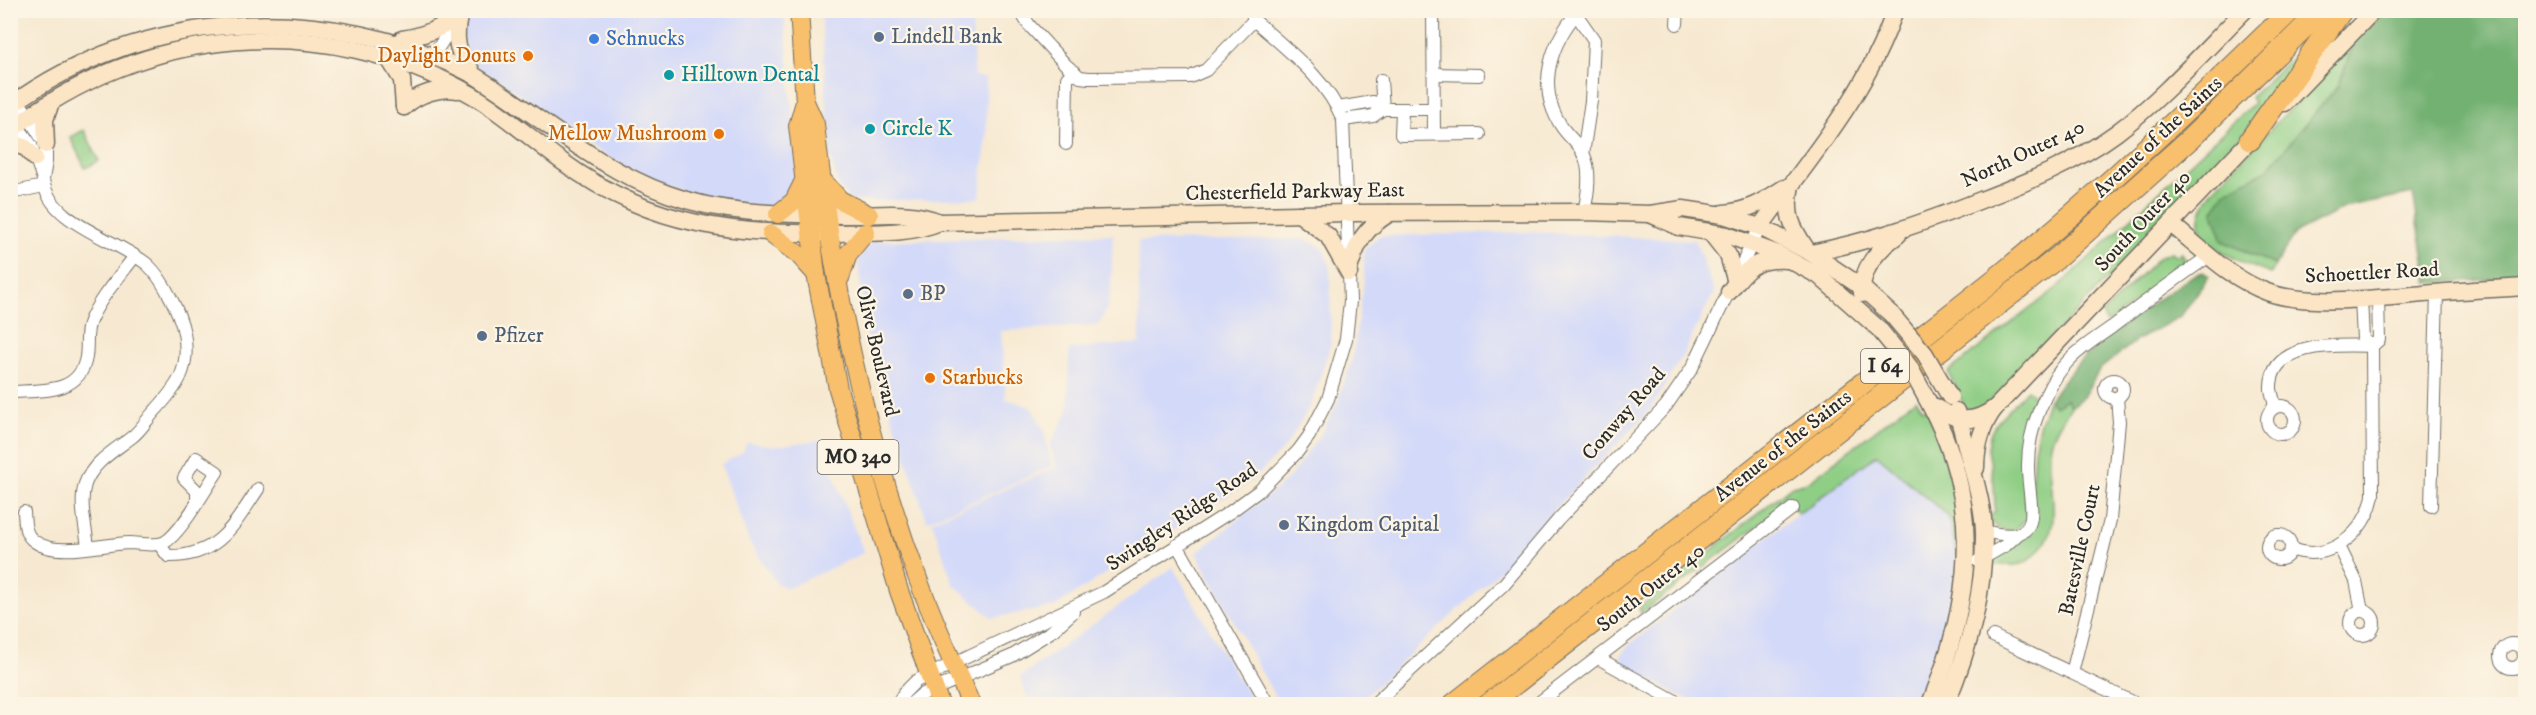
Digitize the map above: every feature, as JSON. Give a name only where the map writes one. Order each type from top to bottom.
[{"type":"highway","name":"Avenue of the Saints","points":[[1455,703],[2067,221],[2156,142],[2291,10]]},
{"type":"highway","name":"Avenue of the Saints","points":[[1490,705],[2057,258],[2163,164],[2322,10]]},
{"type":"highway","points":[[2250,140],[2342,10]]},
{"type":"main road","name":"Olive Boulevard","points":[[799,10],[805,102],[798,126],[814,180],[818,215],[812,234],[816,273],[838,389],[890,564],[935,689]]},
{"type":"main road","points":[[778,214],[814,180],[868,224],[848,254],[839,286]]},
{"type":"main road","name":"Olive Boulevard","points":[[818,215],[830,233],[839,286],[871,428],[896,512],[918,578],[971,705]]},
{"type":"main road","points":[[771,234],[800,255],[816,273]]},
{"type":"street","points":[[1025,10],[1024,17],[1029,25],[1080,76],[1089,78],[1190,77],[1206,70],[1253,15],[1323,83],[1341,114],[1373,116],[1383,109],[1434,109]]},
{"type":"street","points":[[1433,10],[1434,134]]},
{"type":"street","points":[[1677,10],[1677,24]]},
{"type":"street","name":"Conway Road","points":[[1374,705],[1504,584],[1558,520],[1666,406],[1689,374],[1760,227],[1852,100],[1874,64],[1895,10]]},
{"type":"street","name":"North Outer 40","points":[[1809,252],[1859,243],[1905,230],[2056,169],[2097,146],[2148,106],[2245,10]]},
{"type":"street","name":"South Outer 40","points":[[1959,420],[1984,416],[1995,408],[2374,10]]},
{"type":"street","points":[[1583,154],[1562,128],[1552,110],[1547,89],[1549,66],[1558,40],[1577,12],[1594,40],[1591,101],[1583,154],[1589,190],[1584,212]]},
{"type":"street","points":[[398,39],[419,37],[437,30],[461,14]]},
{"type":"street","points":[[424,71],[461,14]]},
{"type":"street","points":[[461,14],[456,39],[460,57],[477,77]]},
{"type":"street","name":"Chesterfield Parkway East","points":[[14,103],[65,70],[106,51],[139,38],[207,22],[283,18],[358,27],[435,52],[538,117],[585,153],[624,176],[669,195],[748,213],[818,215],[868,224]]},
{"type":"street","name":"Chesterfield Parkway East","points":[[17,122],[102,74],[149,57],[206,44],[260,39],[309,41],[365,51],[424,71],[465,92],[506,118],[562,162],[600,186],[635,203],[697,222],[771,234],[830,233],[918,214],[940,222],[1347,213],[1650,214],[1683,209],[1714,214],[1760,227],[1809,252],[1862,287],[1892,315],[1925,354],[1963,497],[1966,572],[1952,644],[1930,705]]},
{"type":"street","points":[[389,59],[402,80],[404,107],[420,96],[439,90],[465,92]]},
{"type":"street","points":[[1066,144],[1067,78],[1074,71]]},
{"type":"street","points":[[1434,74],[1479,75]]},
{"type":"street","points":[[1381,80],[1383,109]]},
{"type":"street","points":[[43,182],[46,145],[45,120],[51,102]]},
{"type":"street","points":[[14,103],[17,122],[31,145],[50,199],[63,214],[135,256],[154,272],[169,297],[184,332],[184,368],[177,385],[132,437],[120,443],[96,465],[90,474],[83,493],[88,548]]},
{"type":"street","points":[[1402,110],[1401,135],[1479,134]]},
{"type":"street","name":"Swingley Ridge Road","points":[[911,705],[921,695],[935,689],[956,671],[1026,649],[1052,631],[1083,603],[1260,490],[1286,466],[1309,436],[1328,399],[1346,339],[1350,301],[1341,114]]},
{"type":"street","points":[[17,122],[46,145]]},
{"type":"street","points":[[10,142],[22,146],[35,158]]},
{"type":"street","points":[[10,193],[43,182]]},
{"type":"street","points":[[1714,214],[1736,212],[1758,205],[1792,183]]},
{"type":"street","points":[[1792,183],[1788,200],[1790,220],[1809,252]]},
{"type":"street","points":[[1349,271],[1356,245],[1368,230],[1390,213]]},
{"type":"street","points":[[1299,214],[1328,236],[1349,271]]},
{"type":"street","name":"Chesterfield Parkway East","points":[[1650,214],[1679,227],[1753,243],[1819,276],[1879,329],[1937,405],[1959,420],[1977,487],[1984,531],[1979,595],[1969,645],[1946,705]]},
{"type":"street","name":"Schoettler Road","points":[[2171,224],[2208,257],[2232,274],[2269,293],[2300,300],[2378,298],[2526,287]]},
{"type":"street","points":[[1865,316],[1862,287],[1874,256],[1885,244],[1905,230]]},
{"type":"street","points":[[1710,232],[1722,244],[1730,260],[1732,285]]},
{"type":"street","points":[[10,392],[66,387],[75,380],[84,368],[87,355],[86,338],[95,309],[135,256]]},
{"type":"street","points":[[1966,572],[1982,559],[2006,545],[2031,518],[2033,509],[2028,466],[2031,436],[2039,409],[2058,374],[2072,357],[2208,257]]},
{"type":"street","points":[[1732,285],[1757,262],[1770,259],[1790,260]]},
{"type":"street","points":[[2431,506],[2437,292]]},
{"type":"street","points":[[2361,298],[2363,340],[2372,346]]},
{"type":"street","points":[[2275,407],[2271,389],[2272,378],[2281,363],[2289,356],[2310,348],[2372,346],[2379,340],[2378,298]]},
{"type":"street","points":[[2291,549],[2302,554],[2314,554],[2338,546],[2352,536],[2369,513],[2373,496],[2372,346]]},
{"type":"street","name":"Batesville Court","points":[[2072,673],[2110,520],[2119,422],[2117,398]]},
{"type":"street","points":[[1977,487],[1976,456],[1982,435],[1995,408]]},
{"type":"street","points":[[159,544],[168,556],[196,553],[210,547],[231,529],[258,489]]},
{"type":"street","points":[[24,512],[27,534],[35,542],[64,549],[128,543],[159,544],[167,541],[176,533],[197,502]]},
{"type":"street","name":"South Outer 40","points":[[1537,705],[1793,508]]},
{"type":"street","points":[[1984,531],[2006,536],[2021,531]]},
{"type":"street","points":[[1177,545],[1268,705]]},
{"type":"street","points":[[2338,546],[2356,581],[2362,611]]},
{"type":"street","points":[[1993,636],[2137,705]]},
{"type":"street","points":[[1598,658],[1681,705]]},
{"type":"street","name":"Swingley Ridge Road","points":[[897,705],[911,686],[935,689]]},
{"type":"shaded area","points":[[472,11],[784,11],[797,171],[793,194],[773,208],[707,198],[653,181],[581,142],[519,94],[474,65],[465,55],[462,31]]},
{"type":"shaded area","points":[[821,11],[972,11],[974,76],[986,78],[987,132],[980,198],[852,201],[839,187],[830,155]]},
{"type":"shaded area","points":[[1528,232],[1695,240],[1714,292],[1683,355],[1650,410],[1525,540],[1507,564],[1357,704],[1282,704],[1273,693],[1196,553],[1288,479],[1322,432],[1337,403],[1352,360],[1364,281],[1364,250],[1379,236]]},
{"type":"shaded area","points":[[1113,234],[1111,292],[1099,325],[1001,331],[1006,399],[1031,407],[1044,430],[1052,466],[927,521],[869,348],[857,257],[873,241]]},
{"type":"shaded area","points":[[1304,239],[1323,248],[1330,269],[1331,343],[1312,402],[1287,445],[1254,479],[1054,607],[992,618],[953,584],[932,521],[1056,467],[1050,445],[1068,411],[1069,349],[1140,343],[1138,241]]},
{"type":"shaded area","points":[[820,440],[864,553],[788,588],[776,583],[749,542],[721,464],[743,452],[747,442],[775,446]]},
{"type":"shaded area","points":[[1877,454],[1949,517],[1957,556],[1954,603],[1947,633],[1921,704],[1697,704],[1623,666],[1620,661],[1622,653],[1629,645],[1726,568]]},
{"type":"shaded area","points":[[1173,567],[1238,679],[1257,704],[1030,704],[1020,677]]},
{"type":"green space","points":[[2386,11],[2525,11],[2525,278],[2428,283],[2413,194],[2344,208],[2295,233],[2275,265],[2223,241],[2213,212],[2224,193],[2267,170],[2339,85],[2354,41]]},
{"type":"green space","points":[[2354,41],[2339,85],[2267,170],[2224,193],[2223,241],[2275,265],[2271,274],[2224,253],[2207,241],[2200,229],[2200,217],[2210,194]]},
{"type":"green space","points":[[2297,52],[2303,55],[2226,155],[1992,400],[1979,409],[1966,409],[1948,372],[2058,287],[2254,103],[2251,97]]},
{"type":"green space","points":[[84,130],[99,161],[85,168],[70,137]]},
{"type":"green space","points":[[2171,252],[2178,256],[2181,252],[2185,258],[2182,268],[2107,323],[2102,314],[2159,257]]},
{"type":"green space","points":[[2203,272],[2209,276],[2181,316],[2137,340],[2100,369],[2084,396],[2071,407],[2066,399],[2055,406],[2049,400],[2064,380],[2097,345],[2195,274]]},
{"type":"green space","points":[[2027,390],[2038,399],[2028,429],[2024,457],[2026,516],[2024,522],[2012,532],[1997,527],[1988,516],[1995,512],[1994,484],[1988,449],[1990,435],[1996,423]]},
{"type":"green space","points":[[1916,399],[1923,409],[1927,408],[1953,483],[1961,520],[1957,556],[1949,517],[1877,455],[1798,514],[1790,502],[1641,613],[1639,608],[1792,486],[1808,482]]},
{"type":"green space","points":[[2049,399],[2066,399],[2071,407],[2059,425],[2051,444],[2053,517],[2051,530],[2045,543],[2027,562],[2017,565],[1992,565],[1996,554],[2017,544],[2028,534],[2034,450],[2039,426]]},
{"type":"place","name":"Lindell Bank","points":[[879,37]]},
{"type":"place","name":"Schnucks","points":[[594,39]]},
{"type":"place","name":"Daylight Donuts","points":[[528,56]]},
{"type":"place","name":"Hilltown Dental","points":[[669,75]]},
{"type":"place","name":"Circle K","points":[[870,129]]},
{"type":"place","name":"Mellow Mushroom","points":[[719,134]]},
{"type":"place","name":"BP","points":[[908,294]]},
{"type":"place","name":"Pfizer","points":[[482,336]]},
{"type":"place","name":"Starbucks","points":[[930,378]]},
{"type":"place","name":"Kingdom Capital","points":[[1284,525]]}]
